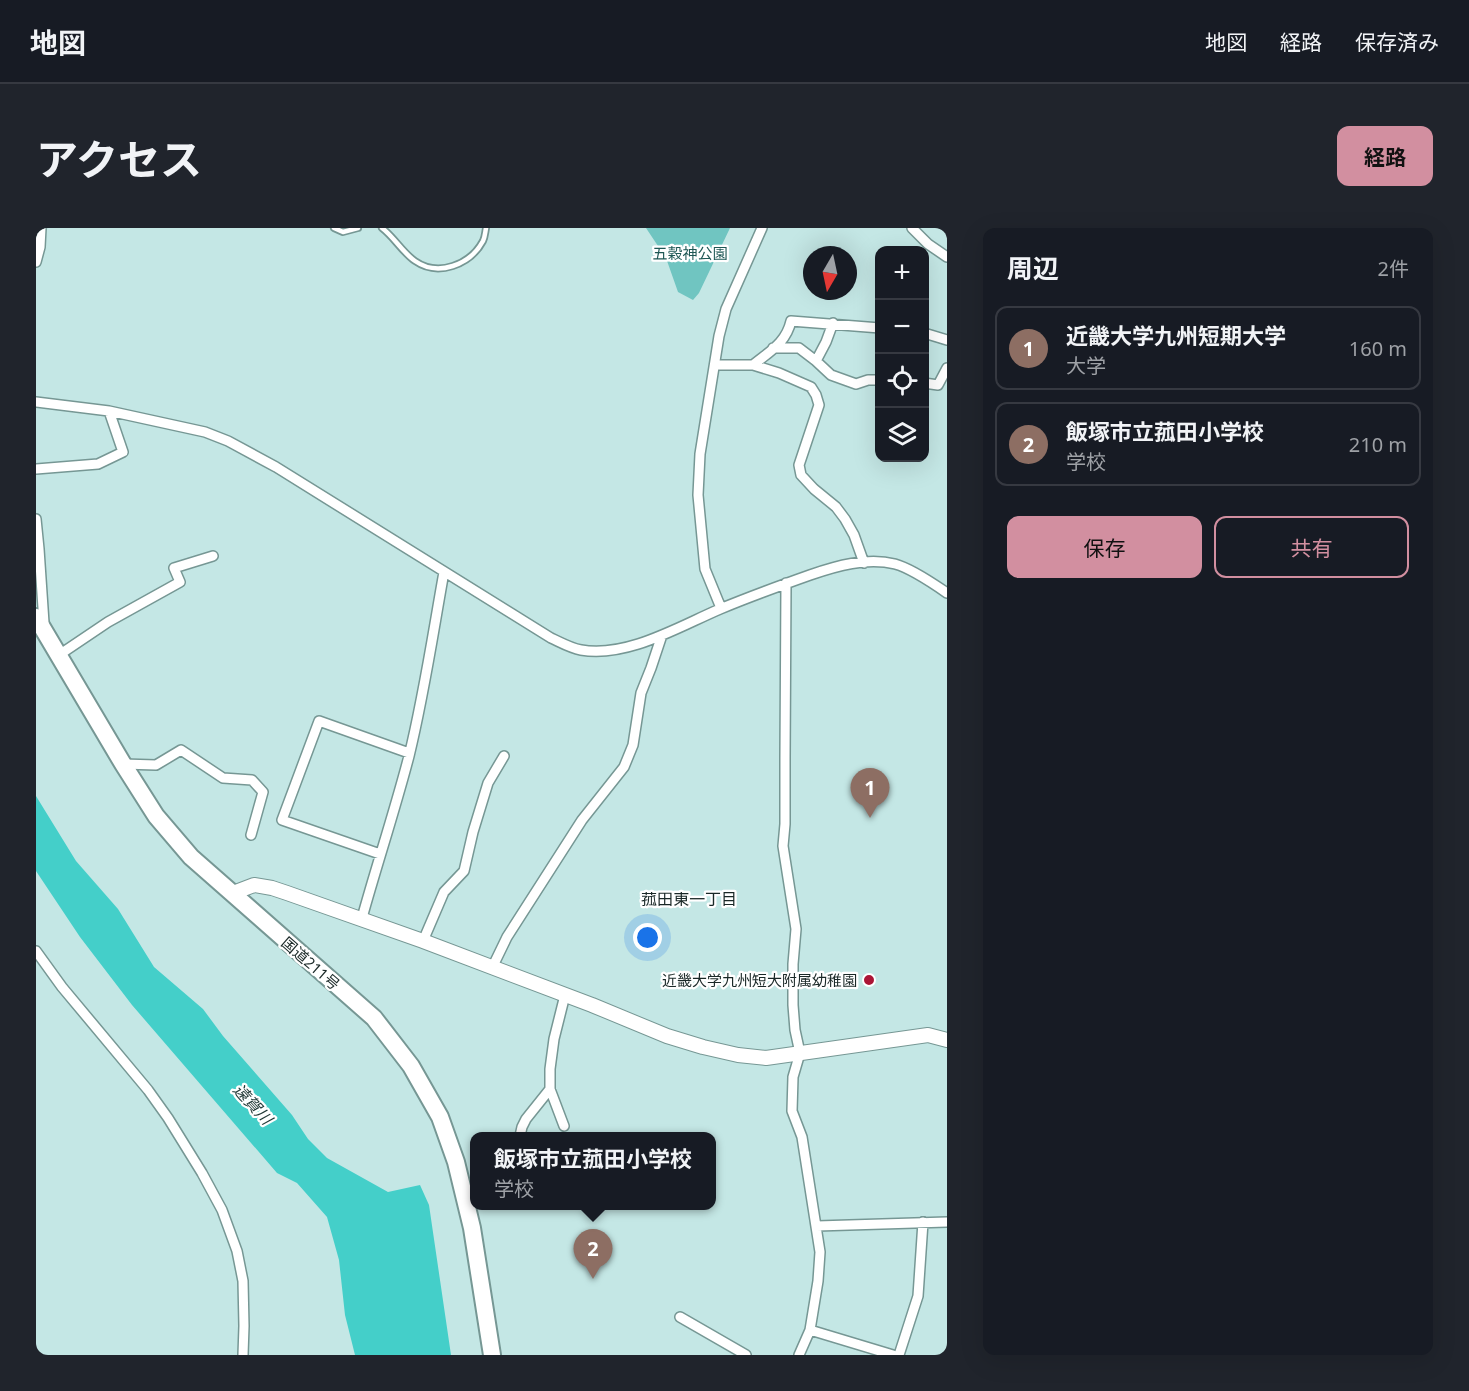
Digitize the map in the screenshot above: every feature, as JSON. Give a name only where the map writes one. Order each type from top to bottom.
[{"type":"highway","name":"国道211号","points":[[40,624],[123,764],[156,816],[173,837],[191,857],[374,1018],[411,1066],[440,1117],[456,1162],[472,1228],[492,1355]]},
{"type":"street","points":[[36,262],[41,228]]},
{"type":"street","points":[[721,609],[705,568],[698,495],[700,454],[719,336],[726,309],[762,228]]},
{"type":"street","points":[[912,228],[928,244],[947,257]]},
{"type":"street","points":[[753,365],[783,341],[791,321],[875,328]]},
{"type":"street","points":[[816,361],[826,342],[832,323]]},
{"type":"street","points":[[929,335],[947,340]]},
{"type":"street","points":[[773,348],[799,348],[831,375],[856,384],[875,380]]},
{"type":"street","points":[[715,365],[753,365],[779,373],[810,387],[819,405],[798,465],[801,476],[836,507],[845,519],[854,535],[864,563]]},
{"type":"street","points":[[929,384],[938,385],[947,368]]},
{"type":"street","points":[[36,402],[109,411],[205,432],[228,441],[276,467],[551,638],[581,650],[623,648],[662,635],[786,583],[844,565],[883,562],[897,564],[947,593]]},
{"type":"street","points":[[36,469],[98,464],[123,452],[109,411]]},
{"type":"street","points":[[36,519],[39,549],[40,624]]},
{"type":"street","points":[[60,655],[108,622],[180,582],[174,568],[213,556]]},
{"type":"street","points":[[362,918],[410,753],[423,694],[444,572]]},
{"type":"street","points":[[786,583],[783,846],[796,928],[793,1005],[795,1029],[801,1053],[793,1077],[792,1111],[802,1137],[820,1252],[810,1330],[799,1355]]},
{"type":"street","points":[[492,968],[507,937],[582,820],[624,767],[633,745],[641,693],[662,635]]},
{"type":"street","points":[[380,854],[282,820],[319,721],[410,753]]},
{"type":"street","points":[[123,764],[156,765],[181,750],[223,778],[252,780],[263,792],[251,835]]},
{"type":"street","points":[[423,941],[444,892],[464,871],[488,783],[504,756]]},
{"type":"street","points":[[233,893],[254,885],[272,888],[362,918],[667,1036],[738,1055],[766,1058],[928,1035],[947,1040]]},
{"type":"street","points":[[36,951],[62,987],[148,1090],[197,1164],[222,1210],[234,1242],[243,1281],[243,1355]]},
{"type":"street","points":[[564,1126],[550,1089],[550,1069],[554,1039],[565,995]]},
{"type":"street","points":[[521,1132],[526,1119],[550,1089]]},
{"type":"street","points":[[899,1355],[918,1296],[923,1222]]},
{"type":"street","points":[[817,1226],[947,1222]]},
{"type":"street","points":[[680,1317],[746,1355]]},
{"type":"street","points":[[810,1330],[893,1355]]},
{"type":"lane","points":[[334,228],[343,232],[358,228]]},
{"type":"lane","points":[[382,228],[415,261],[426,267],[439,268],[453,268],[477,250],[484,240],[486,228]]},
{"type":"green space","name":"五穀神公園","points":[[646,228],[730,228],[699,293],[693,300],[678,292],[666,258]]},
{"type":"water","name":"遠賀川","points":[[36,796],[76,861],[118,909],[154,967],[203,1009],[223,1036],[292,1115],[308,1139],[327,1158],[388,1192],[420,1185],[429,1205],[451,1355],[355,1355],[345,1315],[339,1260],[327,1217],[297,1183],[277,1173],[132,1005],[80,937],[36,871]]},
{"type":"place","name":"近畿大学九州短期大学","points":[[870,818]]},
{"type":"place","name":"近畿大学九州短大附属幼稚園","points":[[869,980]]},
{"type":"place","name":"飯塚市立菰田小学校","points":[[593,1279]]},
{"type":"district","name":"菰田東一丁目","points":[[689,899]]}]
